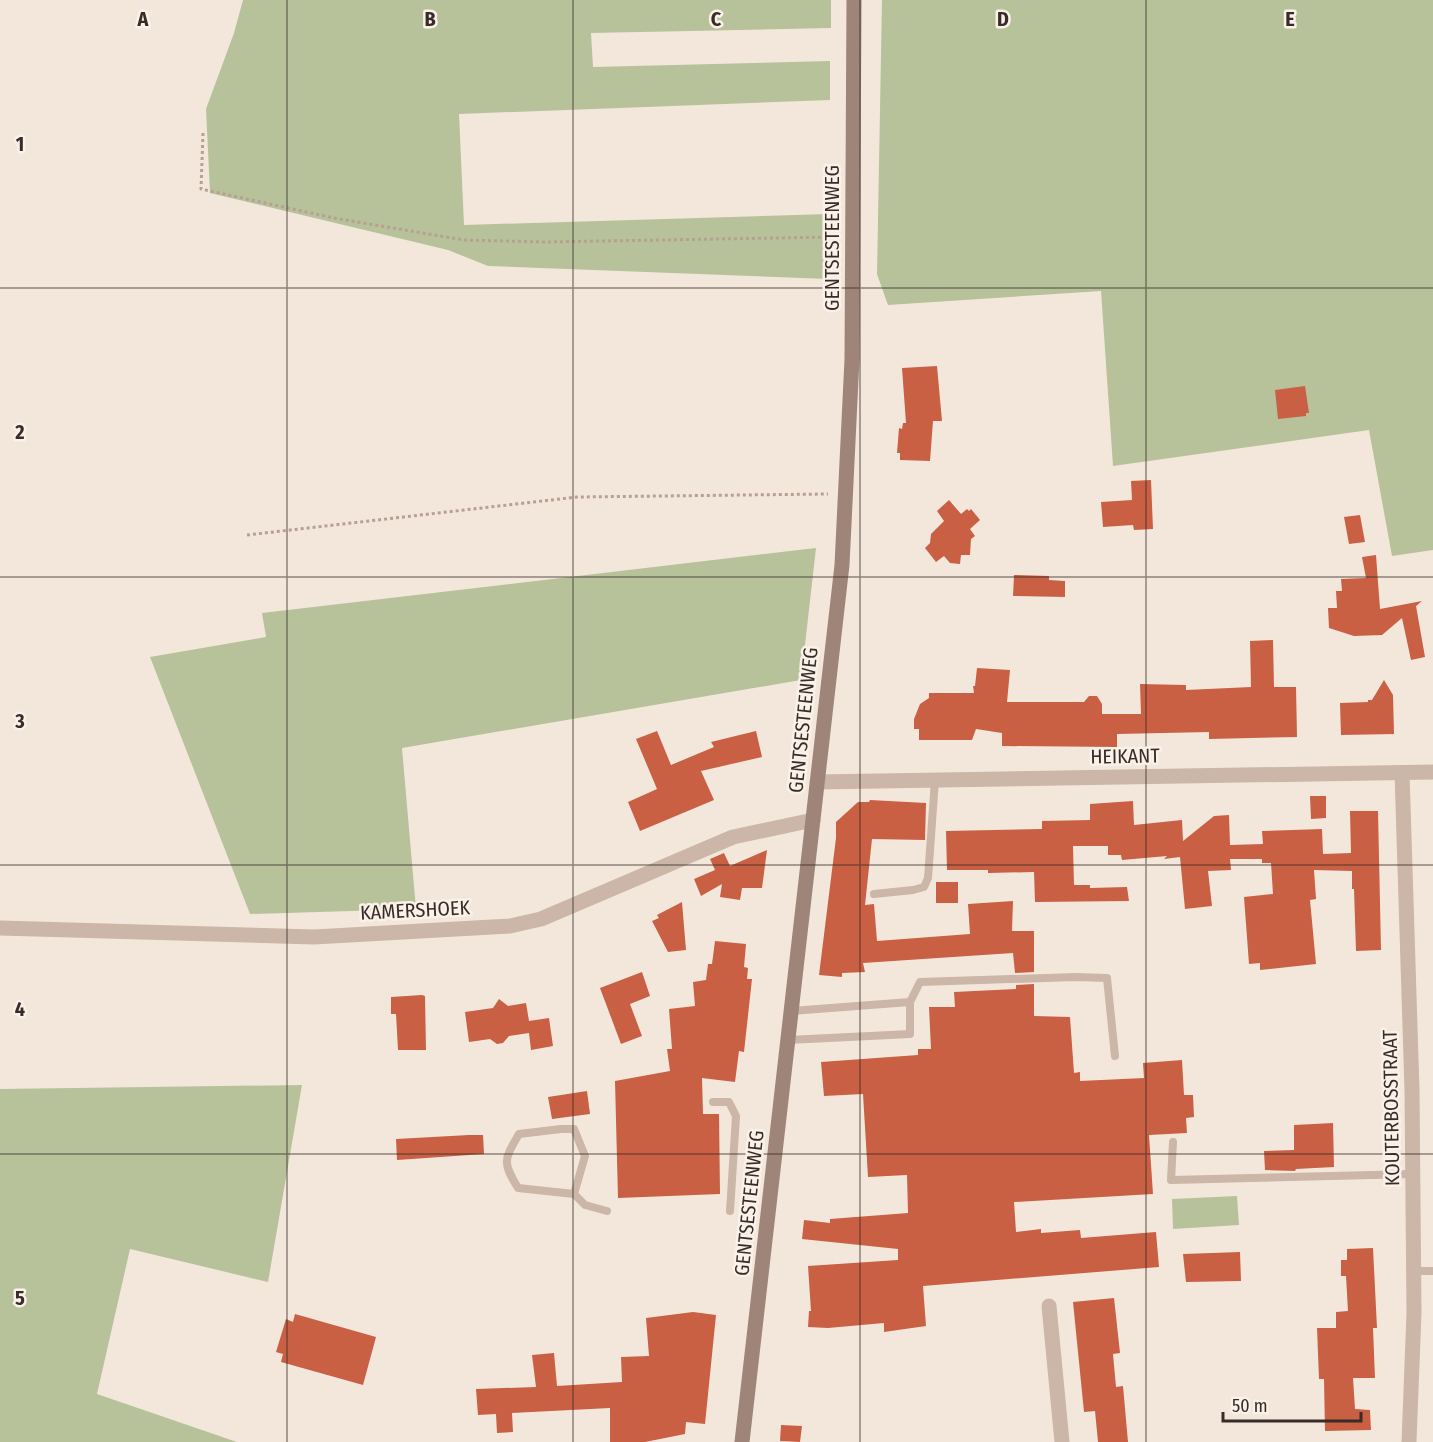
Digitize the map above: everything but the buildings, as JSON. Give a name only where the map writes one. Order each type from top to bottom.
[{"type":"main road","name":"GENTSESTEENWEG","points":[[742,1442],[842,565],[852,359],[854,0]]},
{"type":"street","name":"HEIKANT","points":[[817,782],[1433,772]]},
{"type":"street","name":"KOUTERBOSSTRAAT","points":[[1402,773],[1413,1174],[1414,1271],[1409,1442]]},
{"type":"street","name":"KAMERSHOEK","points":[[0,928],[314,936],[510,926],[541,919],[733,837],[813,820]]},
{"type":"street","points":[[1049,1306],[1062,1442]]},
{"type":"lane","points":[[874,894],[924,887],[928,878],[935,780]]},
{"type":"lane","points":[[788,1040],[910,1034],[910,1002],[920,982],[1107,978],[1115,1056]]},
{"type":"lane","points":[[791,1011],[910,1002]]},
{"type":"lane","points":[[713,1102],[729,1102],[736,1116],[730,1210]]},
{"type":"lane","points":[[574,1194],[585,1156],[574,1129],[519,1134],[507,1155],[506,1169],[518,1188],[574,1194],[585,1205],[607,1212]]},
{"type":"lane","points":[[1173,1142],[1171,1180],[1413,1174]]},
{"type":"lane","points":[[1414,1271],[1433,1271]]},
{"type":"path","points":[[202,133],[201,189],[334,218],[464,240],[544,242],[853,237]]},
{"type":"path","points":[[247,535],[577,496],[845,494]]},
{"type":"green space","points":[[243,0],[831,0],[831,28],[591,33],[593,67],[830,61],[830,100],[459,114],[464,225],[829,214],[828,279],[488,266],[448,250],[210,193],[206,109],[234,33]]},
{"type":"green space","points":[[882,0],[1433,0],[1433,550],[1392,556],[1369,430],[1113,466],[1101,291],[888,305],[877,274]]},
{"type":"green space","points":[[816,548],[801,680],[402,748],[416,909],[250,914],[150,657],[266,637],[262,613]]},
{"type":"green space","points":[[302,1085],[268,1282],[130,1249],[97,1394],[237,1442],[0,1442],[0,1089]]},
{"type":"green space","points":[[1237,1196],[1239,1225],[1173,1229],[1172,1199]]}]
